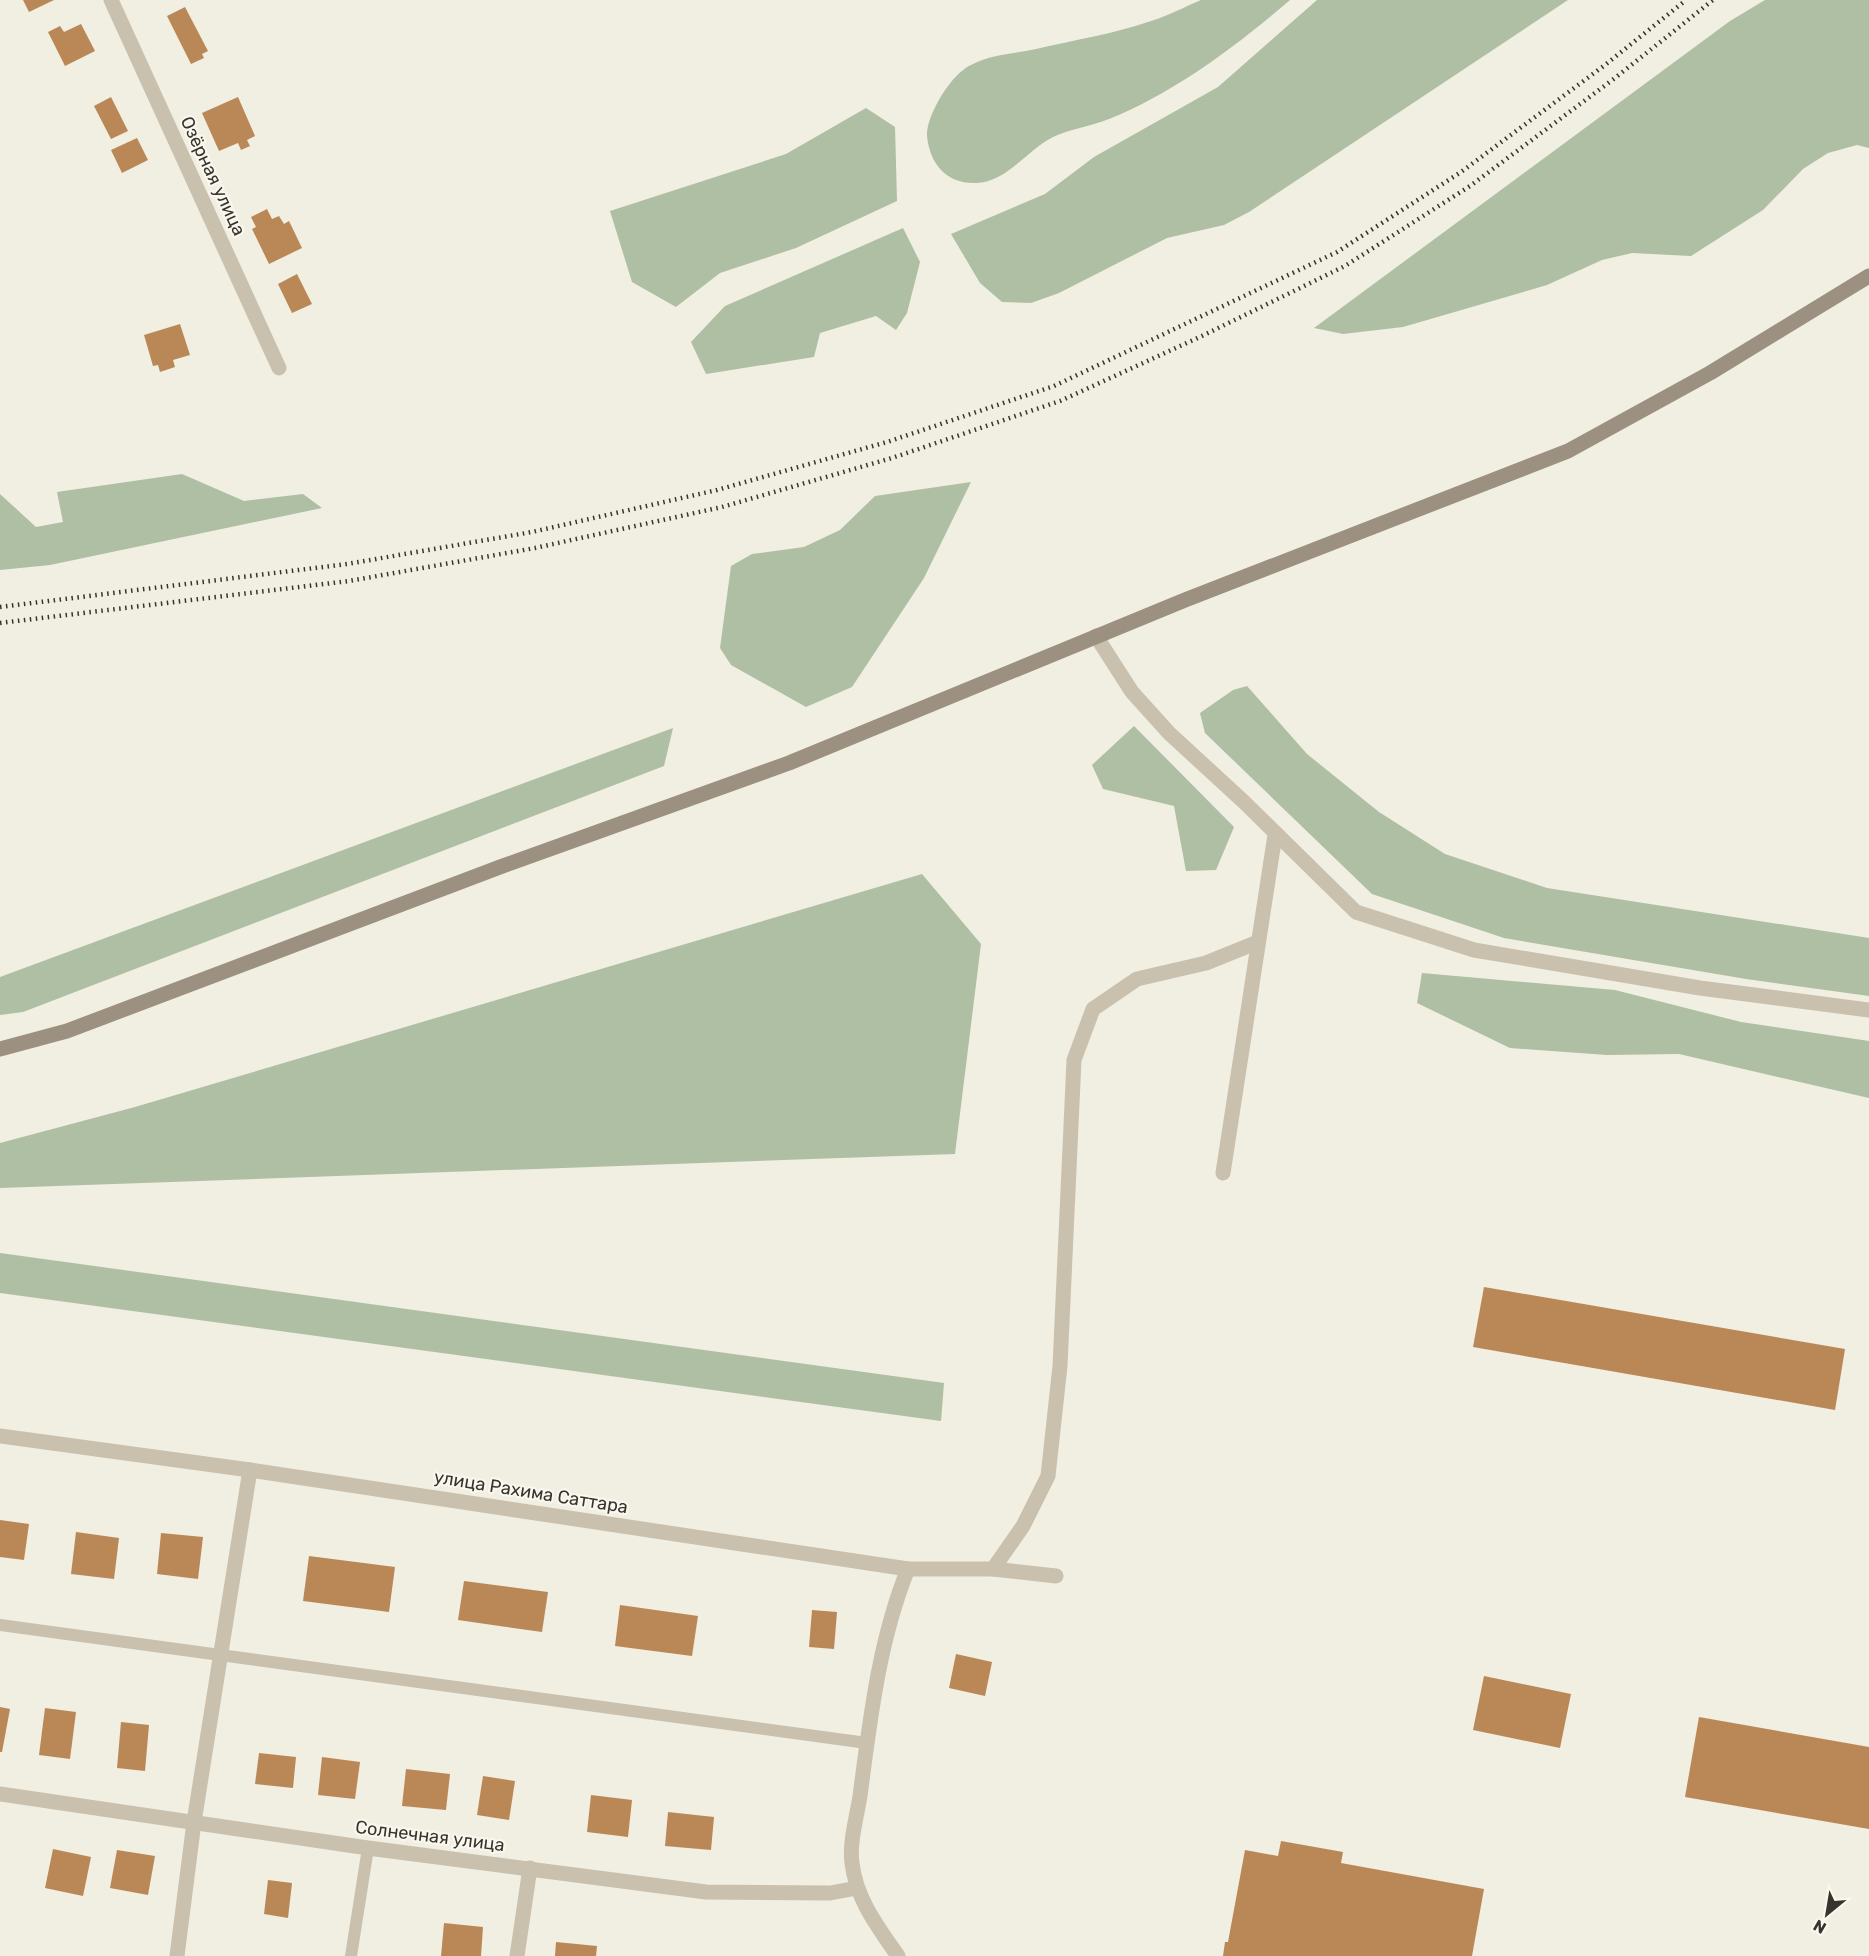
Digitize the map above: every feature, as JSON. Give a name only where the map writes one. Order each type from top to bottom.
[{"type":"main road","points":[[0,1049],[67,1031],[500,867],[789,762],[1096,636],[1568,451],[1710,374],[1869,276]]},
{"type":"street","name":"Озёрная улица","points":[[111,0],[279,368]]},
{"type":"street","points":[[1096,636],[1132,692],[1169,733],[1244,802],[1275,835],[1356,912],[1474,950],[1700,988],[1869,1010]]},
{"type":"street","points":[[1223,1173],[1275,835]]},
{"type":"street","points":[[993,1569],[1023,1526],[1048,1476],[1060,1366],[1074,1060],[1093,1009],[1137,979],[1206,963],[1257,942]]},
{"type":"street","name":"улица Рахима Саттара","points":[[0,1436],[250,1470],[908,1569],[993,1569],[1056,1576]]},
{"type":"street","points":[[177,1956],[194,1822],[250,1470]]},
{"type":"street","points":[[897,1956],[867,1911],[857,1888],[851,1861],[870,1716],[892,1616],[908,1569]]},
{"type":"street","name":"Солнечная улица","points":[[0,1794],[368,1848],[706,1892],[830,1893],[857,1888]]},
{"type":"street","points":[[517,1956],[530,1868]]},
{"type":"lane","points":[[0,1625],[220,1657],[867,1743]]},
{"type":"lane","points":[[351,1956],[368,1848]]},
{"type":"green space","points":[[1201,0],[1290,0],[1248,35],[1181,82],[1109,119],[1053,137],[997,177],[976,183],[966,182],[949,176],[936,164],[929,146],[928,127],[935,106],[948,85],[964,69],[995,56],[1028,51],[1137,26],[1164,17]]},
{"type":"green space","points":[[1317,0],[1568,0],[1249,212],[1224,225],[1167,238],[1059,293],[1031,303],[1002,302],[980,283],[951,234],[1045,194],[1094,157],[1218,87]]},
{"type":"green space","points":[[1765,0],[1869,0],[1869,148],[1857,145],[1828,153],[1803,169],[1763,210],[1691,256],[1632,253],[1602,260],[1547,285],[1403,327],[1343,334],[1314,328],[1730,21]]},
{"type":"green space","points":[[866,108],[895,127],[897,201],[796,248],[720,273],[676,307],[632,282],[610,211],[786,154]]},
{"type":"green space","points":[[903,228],[920,262],[907,313],[896,330],[876,316],[820,333],[814,357],[706,374],[691,342],[725,306]]},
{"type":"green space","points":[[182,474],[244,501],[303,494],[322,508],[50,565],[0,570],[0,494],[36,527],[63,522],[57,492]]},
{"type":"green space","points":[[971,482],[924,578],[852,687],[806,707],[731,665],[720,648],[731,566],[752,554],[804,547],[840,530],[875,496]]},
{"type":"green space","points":[[1247,686],[1307,754],[1379,812],[1445,854],[1547,888],[1869,938],[1869,996],[1746,979],[1504,938],[1372,894],[1205,733],[1200,713],[1233,690]]},
{"type":"green space","points":[[1134,726],[1234,827],[1216,870],[1186,871],[1174,806],[1103,789],[1092,765]]},
{"type":"green space","points":[[673,728],[664,766],[23,1012],[0,1015],[0,977]]},
{"type":"green space","points":[[922,874],[981,944],[955,1154],[0,1188],[0,1143],[135,1107]]},
{"type":"green space","points":[[1422,973],[1615,990],[1741,1022],[1869,1041],[1869,1098],[1679,1054],[1607,1055],[1510,1048],[1417,1003]]},
{"type":"green space","points":[[0,1253],[944,1383],[941,1421],[0,1293]]},
{"type":"building","points":[[23,0],[54,0],[29,12]]},
{"type":"building","points":[[185,7],[208,51],[202,54],[204,58],[191,64],[167,16]]},
{"type":"building","points":[[81,24],[95,51],[65,66],[48,32],[60,26],[64,32]]},
{"type":"building","points":[[111,97],[128,131],[111,139],[94,106]]},
{"type":"building","points":[[238,97],[255,136],[247,140],[250,146],[241,150],[238,143],[219,151],[202,113]]},
{"type":"building","points":[[137,138],[148,160],[122,173],[111,150]]},
{"type":"building","points":[[267,209],[272,219],[279,216],[284,224],[289,221],[302,248],[269,264],[252,229],[256,227],[251,217]]},
{"type":"building","points":[[297,274],[312,304],[292,313],[278,284]]},
{"type":"building","points":[[180,324],[190,355],[173,360],[175,367],[160,372],[158,365],[153,366],[144,335]]},
{"type":"building","points":[[1484,1287],[1845,1349],[1835,1410],[1473,1347]]},
{"type":"building","points":[[0,1520],[29,1524],[24,1560],[0,1557]]},
{"type":"building","points":[[76,1532],[119,1538],[114,1579],[71,1574]]},
{"type":"building","points":[[161,1533],[203,1537],[198,1579],[157,1574]]},
{"type":"building","points":[[309,1556],[395,1567],[389,1612],[303,1601]]},
{"type":"building","points":[[464,1581],[548,1592],[542,1632],[458,1620]]},
{"type":"building","points":[[620,1605],[698,1616],[692,1656],[615,1646]]},
{"type":"building","points":[[812,1610],[837,1612],[834,1649],[809,1647]]},
{"type":"building","points":[[956,1654],[992,1662],[985,1696],[949,1688]]},
{"type":"building","points":[[1484,1676],[1571,1694],[1560,1748],[1473,1730]]},
{"type":"building","points":[[0,1707],[10,1709],[2,1752],[0,1752]]},
{"type":"building","points":[[45,1708],[76,1712],[70,1759],[39,1755]]},
{"type":"building","points":[[1699,1717],[1869,1747],[1869,1829],[1685,1797]]},
{"type":"building","points":[[121,1722],[149,1725],[145,1771],[117,1768]]},
{"type":"building","points":[[259,1753],[296,1757],[293,1788],[255,1784]]},
{"type":"building","points":[[322,1757],[360,1762],[355,1799],[318,1795]]},
{"type":"building","points":[[406,1769],[450,1774],[446,1810],[402,1806]]},
{"type":"building","points":[[483,1776],[515,1781],[509,1820],[477,1815]]},
{"type":"building","points":[[591,1795],[632,1800],[628,1837],[587,1832]]},
{"type":"building","points":[[668,1812],[714,1817],[711,1850],[665,1846]]},
{"type":"building","points":[[1281,1841],[1343,1852],[1341,1863],[1484,1889],[1472,1956],[1223,1956],[1225,1942],[1228,1942],[1245,1850],[1278,1856]]},
{"type":"building","points":[[53,1849],[91,1857],[83,1896],[45,1888]]},
{"type":"building","points":[[117,1850],[155,1856],[148,1895],[110,1888]]},
{"type":"building","points":[[268,1880],[292,1883],[288,1918],[264,1914]]},
{"type":"building","points":[[444,1923],[483,1927],[481,1956],[441,1956]]},
{"type":"building","points":[[556,1942],[597,1946],[596,1956],[555,1956]]},
{"type":"railway","points":[[0,607],[347,564],[532,532],[717,490],[887,442],[1054,386],[1337,252],[1461,172],[1605,65],[1686,0]]},
{"type":"railway","points":[[0,623],[349,581],[535,548],[722,507],[892,458],[1060,401],[1204,335],[1345,266],[1470,186],[1615,78],[1713,0]]}]
